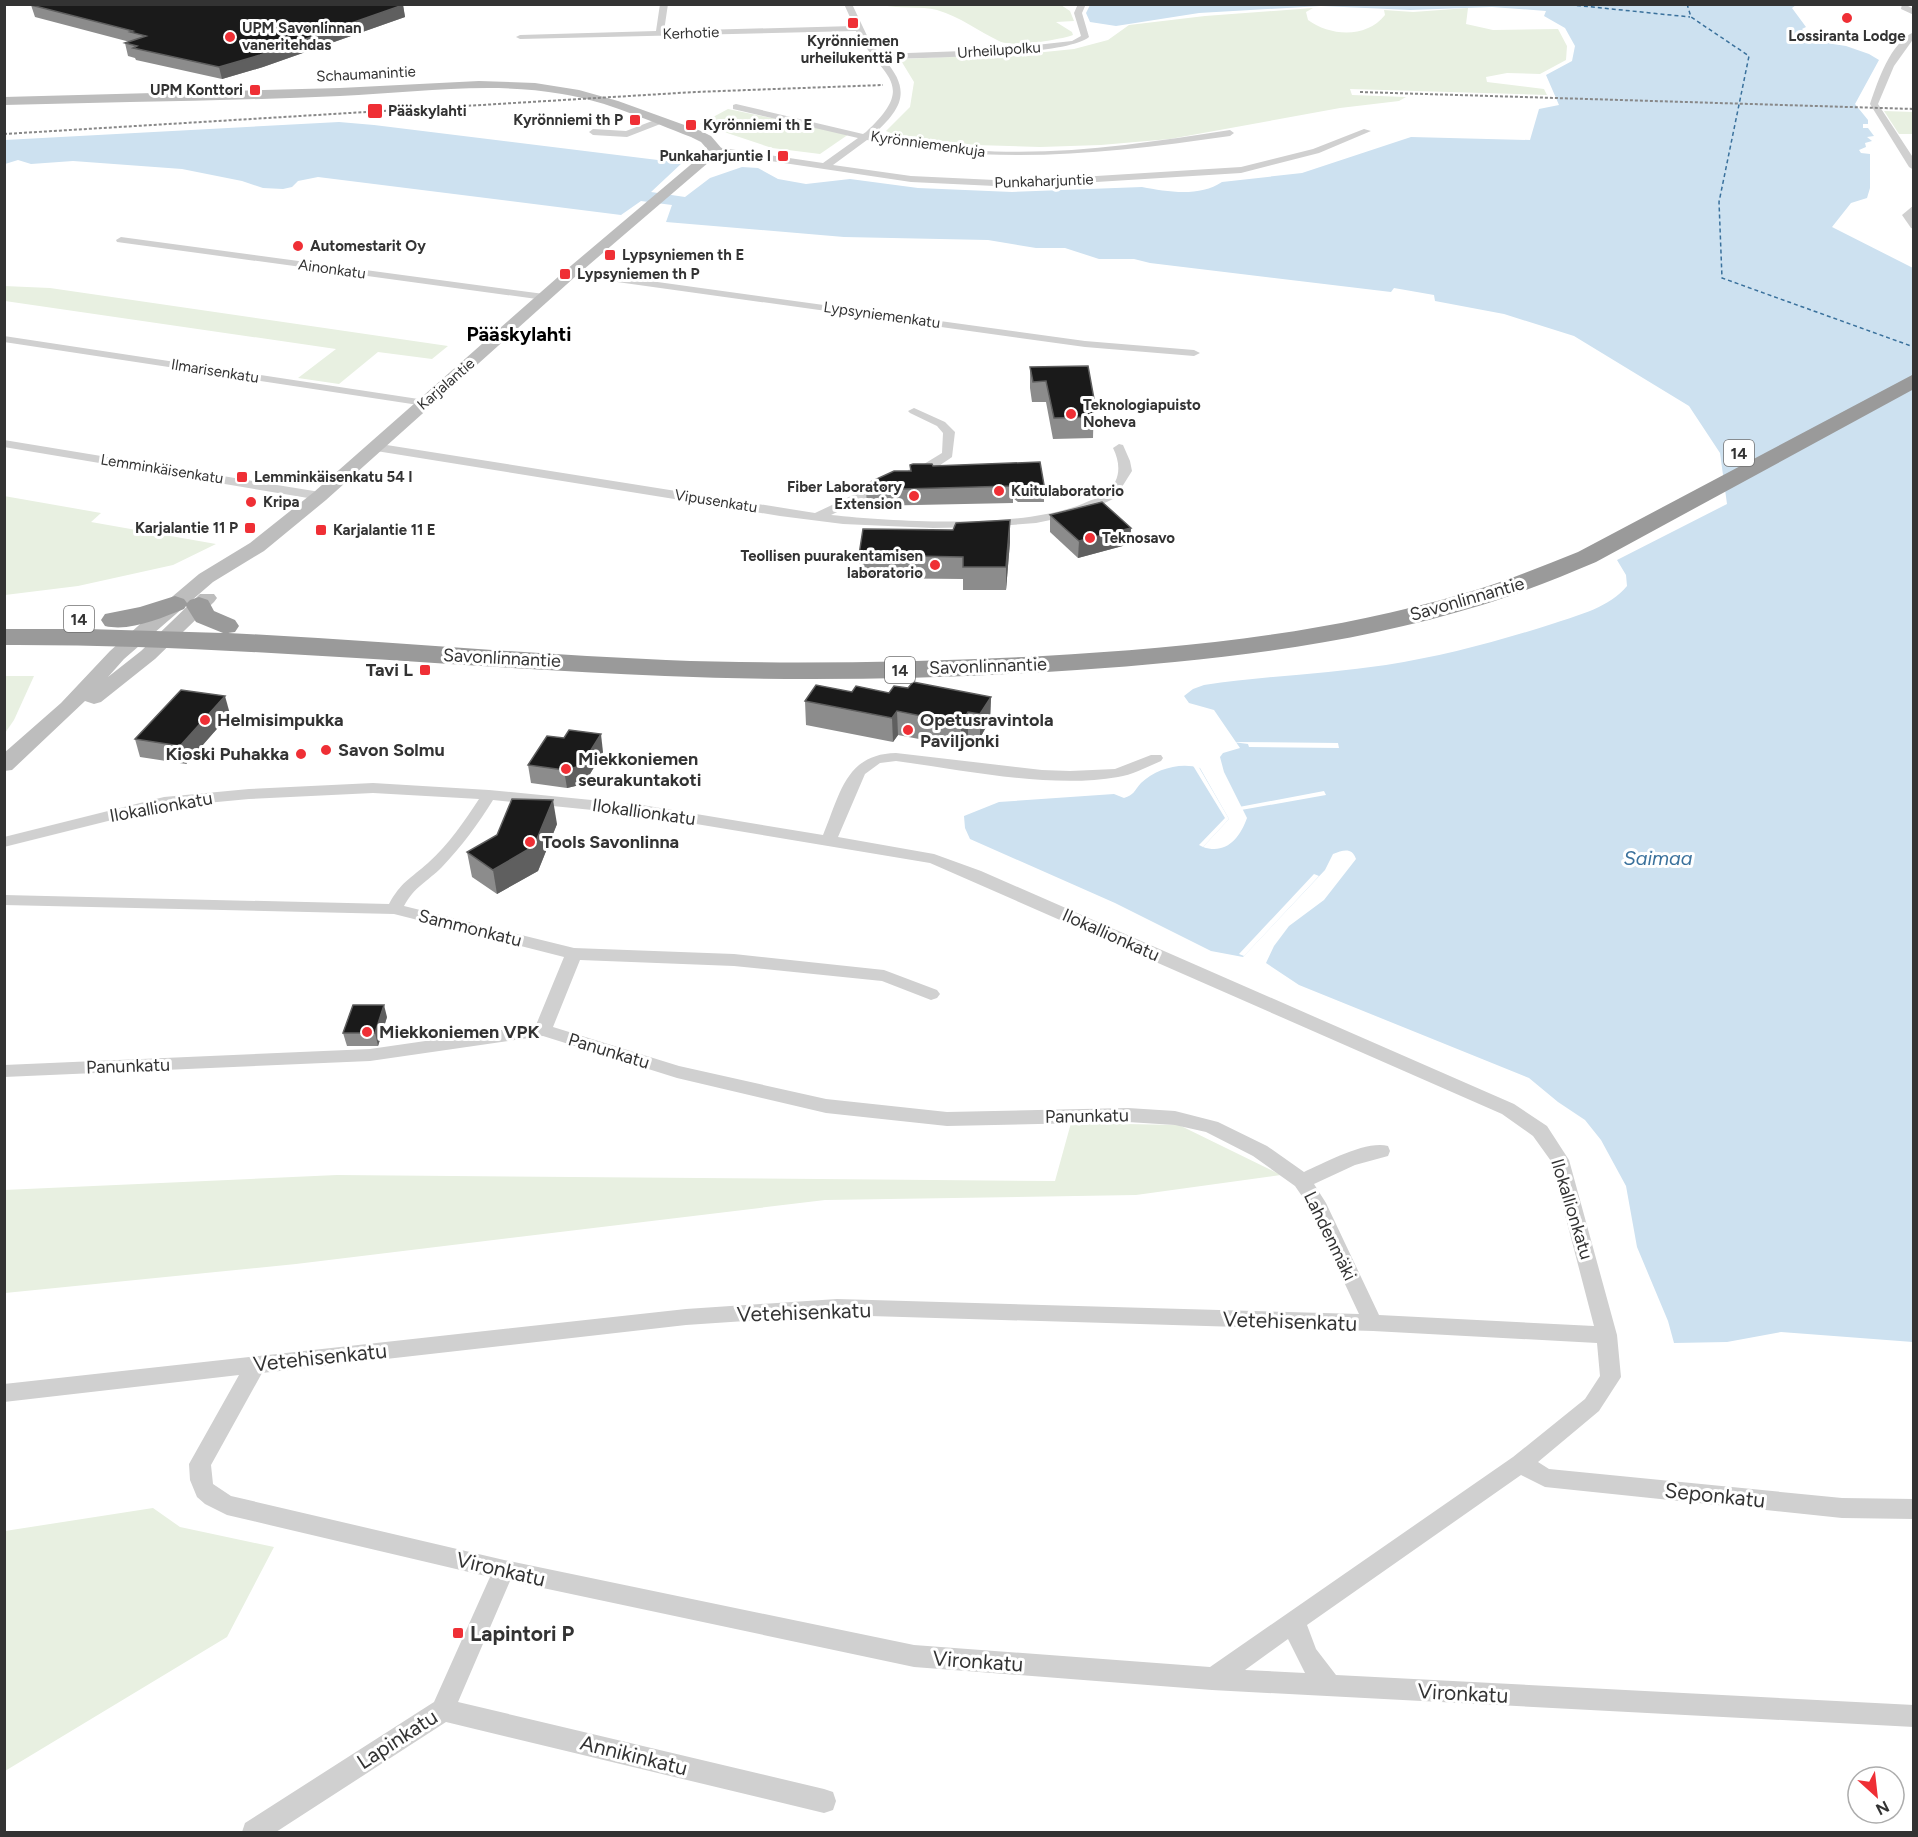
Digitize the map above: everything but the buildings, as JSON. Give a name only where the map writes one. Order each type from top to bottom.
[{"type":"highway","name":"Savonlinnantie","points":[[165,626],[167,648],[201,640],[671,668],[900,670],[1038,665],[1191,654],[1275,642],[1388,622],[1463,603],[1542,577],[1575,552],[1914,360]]},
{"type":"highway","name":"Savonlinnantie","points":[[4,637],[165,626],[226,626],[676,648],[892,653],[1035,646],[1187,634],[1371,607],[1518,565],[1575,552],[1914,380]]},
{"type":"highway","name":"Savonlinnantie","points":[[4,620],[114,620],[165,626]]},
{"type":"street","points":[[659,34],[664,4]]},
{"type":"street","points":[[825,166],[884,119],[893,107],[898,92],[893,77],[866,41],[848,4]]},
{"type":"street","name":"Urheilupolku","points":[[877,57],[992,52],[1074,43],[1085,37],[1078,13],[1082,4]]},
{"type":"street","points":[[1906,4],[1904,7],[1914,13]]},
{"type":"street","name":"Kerhotie","points":[[520,37],[861,28]]},
{"type":"street","points":[[1914,34],[1906,38],[1900,48],[1874,102],[1875,110],[1914,167]]},
{"type":"street","name":"Schaumanintie","points":[[4,101],[508,85],[585,95],[696,134],[706,139],[716,150]]},
{"type":"street","name":"Kyrönniemenkuja","points":[[736,107],[865,136],[936,148],[1005,154],[1120,147],[1230,133]]},
{"type":"street","points":[[593,132],[627,134],[660,121]]},
{"type":"street","name":"Punkaharjuntie","points":[[716,150],[911,179],[1016,184],[1241,170],[1281,162],[1367,131]]},
{"type":"street","name":"Karjalantie","points":[[4,765],[33,740],[63,724],[165,626],[206,578],[257,547],[320,496],[571,273],[716,150]]},
{"type":"street","points":[[1914,208],[1907,215],[1914,226]]},
{"type":"street","name":"Ainonkatu","points":[[121,240],[544,297]]},
{"type":"street","name":"Lypsyniemenkatu","points":[[571,273],[1085,344],[1194,353]]},
{"type":"street","name":"Ilmarisenkatu","points":[[4,339],[425,403]]},
{"type":"street","points":[[816,518],[899,478],[928,467],[948,454],[949,432],[940,424],[915,411]]},
{"type":"street","name":"Lemminkäisenkatu","points":[[4,443],[320,496]]},
{"type":"street","name":"Vipusenkatu","points":[[374,447],[816,518],[978,525],[1033,521],[1071,514],[1104,500],[1122,484],[1126,473],[1119,448]]},
{"type":"street","points":[[829,840],[858,772],[866,763],[875,759],[896,757],[1041,775],[1070,776],[1117,773],[1156,758]]},
{"type":"street","name":"Ilokallionkatu","points":[[4,842],[136,808],[207,797],[373,788],[489,795],[642,810],[829,840],[934,860],[975,875],[1508,1109],[1540,1131],[1560,1160],[1607,1335],[1611,1377],[1592,1405],[1521,1463],[1212,1679]]},
{"type":"street","points":[[394,909],[406,888],[434,866],[464,834],[489,795]]},
{"type":"street","name":"Sammonkatu","points":[[4,900],[394,909],[574,954],[734,960],[884,976],[931,994]]},
{"type":"street","points":[[543,1030],[574,954]]},
{"type":"street","name":"Panunkatu","points":[[4,1071],[370,1056],[543,1030],[677,1072],[826,1106],[947,1119],[1128,1115],[1175,1118]]},
{"type":"street","name":"Lahdenmäki","points":[[1175,1118],[1211,1127],[1260,1151],[1302,1181],[1316,1203],[1373,1323]]},
{"type":"street","points":[[1302,1181],[1350,1159],[1381,1151]]},
{"type":"street","name":"Vetehisenkatu","points":[[4,1393],[686,1317],[837,1307],[1373,1323],[1607,1335]]},
{"type":"street","name":"Vironkatu","points":[[256,1364],[200,1464],[200,1481],[208,1496],[227,1505],[504,1570],[914,1656],[1212,1679],[1914,1716]]},
{"type":"street","name":"Seponkatu","points":[[1521,1463],[1545,1478],[1842,1508],[1914,1509]]},
{"type":"street","name":"Lapinkatu","points":[[254,1833],[443,1710],[504,1570]]},
{"type":"street","points":[[1295,1622],[1299,1640],[1311,1666],[1331,1686]]},
{"type":"street","name":"Annikinkatu","points":[[443,1710],[825,1801]]},
{"type":"green space","points":[[882,5],[1061,5],[1070,11],[1074,21],[1056,22],[1073,35],[1036,42],[1005,43],[954,16],[937,10]]},
{"type":"green space","points":[[1313,8],[1306,12],[1308,20],[1337,32],[1348,32],[1368,28],[1377,23],[1385,15],[1384,10],[1413,12],[1468,8],[1466,24],[1493,30],[1558,29],[1567,46],[1566,60],[1540,74],[1507,73],[1486,77],[1487,82],[1544,89],[1547,95],[1350,89],[1352,95],[1406,97],[1399,101],[1340,108],[1170,139],[1040,147],[975,145],[895,135],[886,131],[910,107],[914,82],[900,59],[1025,54],[1074,49],[1108,40],[1129,25],[1205,16]]},
{"type":"green space","points":[[728,109],[849,134],[820,154],[772,148],[700,124]]},
{"type":"green space","points":[[1884,111],[1913,112],[1913,134],[1899,134]]},
{"type":"green space","points":[[4,286],[50,288],[448,346],[432,359],[378,352],[339,384],[298,378],[336,349],[5,301]]},
{"type":"green space","points":[[4,496],[101,513],[91,522],[216,544],[173,565],[78,586],[5,595]]},
{"type":"green space","points":[[5,676],[34,676],[14,720],[5,733]]},
{"type":"green space","points":[[1071,1123],[1179,1125],[1281,1175],[1136,1195],[825,1200],[296,1264],[5,1293],[4,1190],[337,1175],[1055,1181]]},
{"type":"green space","points":[[153,1508],[180,1527],[274,1547],[227,1637],[5,1771],[5,1531]]},
{"type":"water","name":"Saimaa","points":[[1090,5],[1796,5],[1792,8],[1806,27],[1802,29],[1805,32],[1833,44],[1869,54],[1879,60],[1855,104],[1868,120],[1868,124],[1863,124],[1863,128],[1868,128],[1874,136],[1867,137],[1872,141],[1865,143],[1866,147],[1859,150],[1861,153],[1870,154],[1870,188],[1867,198],[1851,203],[1832,227],[1913,268],[1913,1342],[1781,1332],[1727,1342],[1674,1343],[1668,1321],[1637,1247],[1626,1186],[1601,1140],[1585,1120],[1558,1102],[1529,1078],[1299,985],[1266,963],[1274,946],[1289,926],[1324,900],[1356,859],[1350,851],[1333,854],[1325,870],[1243,957],[1211,951],[1115,903],[970,839],[965,828],[964,816],[999,802],[1114,794],[1124,798],[1132,794],[1141,783],[1154,774],[1176,766],[1192,766],[1200,768],[1229,819],[1203,847],[1219,849],[1225,847],[1236,838],[1247,818],[1224,772],[1220,757],[1223,753],[1240,748],[1214,710],[1189,703],[1184,696],[1204,685],[1363,668],[1429,657],[1534,630],[1584,613],[1612,600],[1627,586],[1626,575],[1617,560],[1727,504],[1720,453],[1689,406],[1574,336],[1504,314],[1435,301],[1434,295],[1394,288],[1391,292],[1150,263],[1134,259],[1099,259],[1065,248],[1036,248],[988,240],[844,237],[666,222],[672,205],[641,201],[621,215],[318,177],[298,181],[292,187],[283,189],[263,188],[242,181],[182,169],[73,161],[31,164],[18,160],[5,164],[5,140],[339,122],[682,163],[651,192],[685,197],[710,178],[742,167],[758,168],[778,179],[806,184],[850,179],[918,188],[1012,192],[1142,187],[1184,192],[1204,190],[1222,182],[1302,173],[1411,137],[1530,140],[1539,109],[1559,105],[1546,75],[1572,61],[1575,46],[1565,28],[1544,16],[1546,11],[1492,7],[1410,10],[1321,6],[1199,13],[1116,26],[1090,22],[1086,13]]},
{"type":"pier","points":[[1233,742],[1338,743],[1339,748],[1249,747],[1248,744]]},
{"type":"pier","points":[[1192,764],[1197,764],[1229,819],[1203,847],[1199,845],[1225,818]]},
{"type":"pier","points":[[1324,791],[1326,795],[1241,810],[1239,807]]},
{"type":"pier","points":[[1314,874],[1319,876],[1244,956],[1239,954]]},
{"type":"ferry route","points":[[1563,4],[1690,17]]},
{"type":"ferry route","points":[[1687,4],[1691,17],[1749,56],[1719,202],[1722,278],[1914,347]]},
{"type":"railway","points":[[4,134],[695,92],[883,85]]},
{"type":"railway","points":[[1360,92],[1914,109]]},
{"type":"place","name":"Lossiranta Lodge","points":[[1847,18]]},
{"type":"place","name":"Kyrönniemen urheilukenttä P","points":[[853,23]]},
{"type":"place","name":"UPM Savonlinnan vaneritehdas","points":[[230,37]]},
{"type":"place","name":"UPM Konttori","points":[[255,90]]},
{"type":"place","name":"Pääskylahti","points":[[375,111]]},
{"type":"place","name":"Kyrönniemi th P","points":[[635,120]]},
{"type":"place","name":"Kyrönniemi th E","points":[[691,125]]},
{"type":"place","name":"Punkaharjuntie I","points":[[783,156]]},
{"type":"place","name":"Automestarit Oy","points":[[298,246]]},
{"type":"place","name":"Lypsyniemen th E","points":[[610,255]]},
{"type":"place","name":"Lypsyniemen th P","points":[[565,274]]},
{"type":"place","name":"Teknologiapuisto Noheva","points":[[1071,414]]},
{"type":"place","name":"Lemminkäisenkatu 54 I","points":[[242,477]]},
{"type":"place","name":"Kuitulaboratorio","points":[[999,491]]},
{"type":"place","name":"Fiber Laboratory Extension","points":[[914,496]]},
{"type":"place","name":"Kripa","points":[[251,502]]},
{"type":"place","name":"Karjalantie 11 P","points":[[250,528]]},
{"type":"place","name":"Karjalantie 11 E","points":[[321,530]]},
{"type":"place","name":"Teknosavo","points":[[1090,538]]},
{"type":"place","name":"Teollisen puurakentamisen laboratorio","points":[[935,565]]},
{"type":"place","name":"Tavi L","points":[[425,670]]},
{"type":"place","name":"Helmisimpukka","points":[[205,720]]},
{"type":"place","name":"Opetusravintola Paviljonki","points":[[908,730]]},
{"type":"place","name":"Savon Solmu","points":[[326,750]]},
{"type":"place","name":"Kioski Puhakka","points":[[301,754]]},
{"type":"place","name":"Miekkoniemen seurakuntakoti","points":[[566,769]]},
{"type":"place","name":"Tools Savonlinna","points":[[530,842]]},
{"type":"place","name":"Miekkoniemen VPK","points":[[367,1032]]},
{"type":"place","name":"Lapintori P","points":[[458,1633]]},
{"type":"district","name":"Pääskylahti","points":[[519,334]]}]
